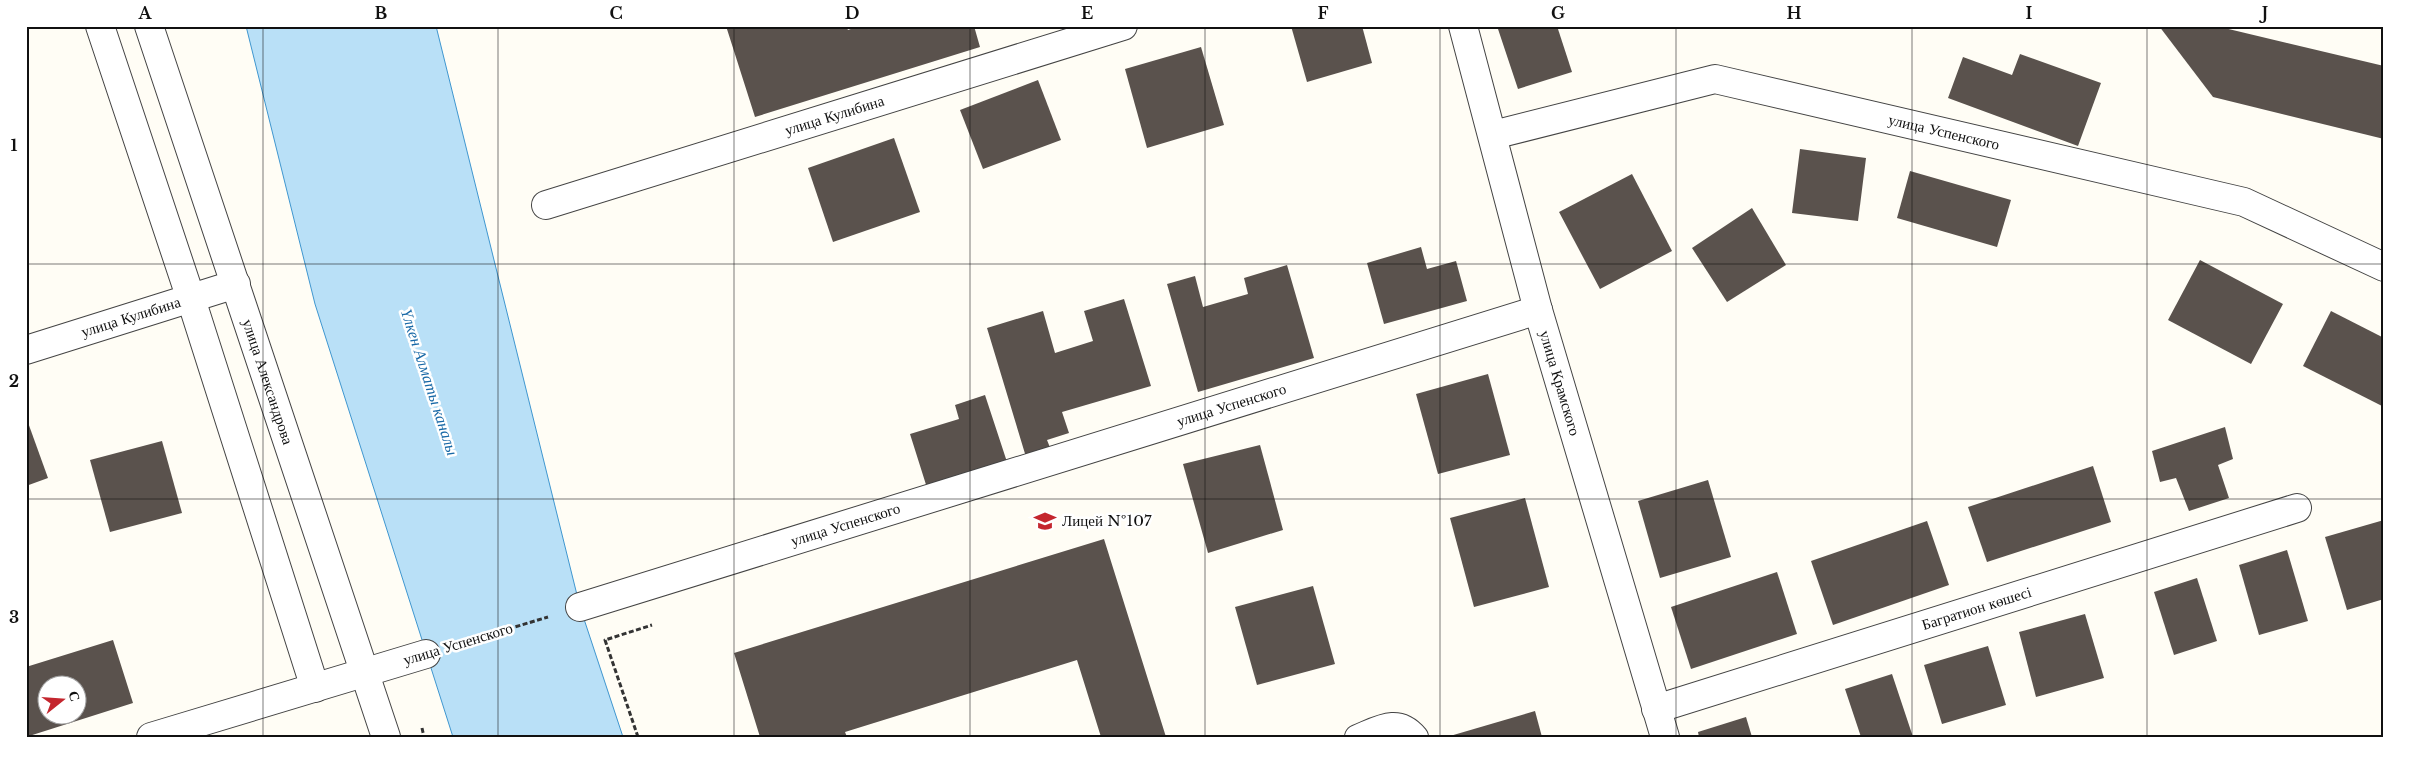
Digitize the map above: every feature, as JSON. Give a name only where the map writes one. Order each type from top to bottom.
[{"type":"street","points":[[100,26],[191,299],[315,688]]},
{"type":"street","name":"улица Александрова","points":[[148,26],[236,284],[386,737]]},
{"type":"street","name":"улица Кулибина","points":[[546,205],[1123,26]]},
{"type":"street","name":"улица Крамского","points":[[1463,26],[1538,310],[1665,737]]},
{"type":"street","name":"улица Успенского","points":[[1493,135],[1715,79],[2244,202],[2384,267]]},
{"type":"street","name":"улица Кулибина","points":[[26,350],[236,284]]},
{"type":"street","name":"улица Успенского","points":[[580,607],[1538,310]]},
{"type":"street","name":"Багратион көшесі","points":[[1656,708],[2297,508]]},
{"type":"street","name":"улица Успенского","points":[[150,737],[426,654]]},
{"type":"lane","points":[[1357,737],[1393,724],[1409,728],[1416,737]]},
{"type":"path","name":"улица Успенского","points":[[426,654],[580,607]]},
{"type":"path","points":[[638,737],[605,640],[652,625]]},
{"type":"water","name":"Үлкен Алматы каналы","points":[[246,26],[436,26],[580,607],[623,737],[453,737],[315,304]]},
{"type":"building","points":[[726,26],[846,26],[848,30],[859,26],[974,26],[980,47],[755,117]]},
{"type":"building","points":[[1291,26],[1362,26],[1372,63],[1307,82]]},
{"type":"building","points":[[1497,26],[1557,26],[1572,72],[1518,89]]},
{"type":"building","points":[[2159,26],[2216,26],[2384,66],[2384,139],[2213,97]]},
{"type":"building","points":[[1201,47],[1224,125],[1147,148],[1125,69]]},
{"type":"building","points":[[2020,54],[2101,83],[2078,146],[1948,98],[1963,57],[2012,75]]},
{"type":"building","points":[[1038,80],[1061,140],[983,169],[960,110]]},
{"type":"building","points":[[894,138],[920,212],[833,242],[808,168]]},
{"type":"building","points":[[1800,149],[1866,158],[1858,221],[1792,213]]},
{"type":"building","points":[[1910,171],[2011,200],[1997,247],[1897,218]]},
{"type":"building","points":[[1632,174],[1672,251],[1600,289],[1559,212]]},
{"type":"building","points":[[1752,208],[1786,265],[1727,302],[1692,248]]},
{"type":"building","points":[[1421,247],[1427,269],[1456,261],[1467,301],[1384,324],[1367,263]]},
{"type":"building","points":[[2200,260],[2283,304],[2251,364],[2168,320]]},
{"type":"building","points":[[1287,265],[1314,358],[1198,392],[1167,284],[1195,276],[1203,307],[1248,294],[1244,278]]},
{"type":"building","points":[[1124,299],[1151,386],[1062,412],[1069,433],[1047,440],[1051,450],[1026,457],[987,328],[1043,311],[1055,353],[1093,341],[1084,311]]},
{"type":"building","points":[[2331,311],[2384,338],[2384,407],[2303,366]]},
{"type":"building","points":[[1488,374],[1510,455],[1438,474],[1416,394]]},
{"type":"building","points":[[985,395],[1008,465],[928,491],[910,434],[959,419],[955,405]]},
{"type":"building","points":[[26,417],[48,478],[26,486]]},
{"type":"building","points":[[2225,427],[2233,459],[2218,465],[2229,498],[2189,511],[2176,478],[2160,482],[2152,451]]},
{"type":"building","points":[[162,441],[182,513],[110,532],[90,460]]},
{"type":"building","points":[[1260,445],[1283,530],[1208,553],[1183,464]]},
{"type":"building","points":[[2093,466],[2111,522],[1987,562],[1968,507]]},
{"type":"building","points":[[1708,480],[1731,557],[1660,578],[1638,501]]},
{"type":"building","points":[[1525,498],[1549,587],[1474,607],[1450,518]]},
{"type":"building","points":[[2384,520],[2384,599],[2347,610],[2325,537]]},
{"type":"building","points":[[1927,521],[1949,585],[1833,625],[1811,561]]},
{"type":"building","points":[[1104,539],[1166,737],[1101,737],[1077,660],[845,732],[847,737],[760,737],[734,653]]},
{"type":"building","points":[[2287,550],[2308,621],[2259,635],[2239,565]]},
{"type":"building","points":[[1777,572],[1797,634],[1691,669],[1671,607]]},
{"type":"building","points":[[2197,578],[2217,641],[2174,655],[2154,592]]},
{"type":"building","points":[[1313,586],[1335,664],[1257,685],[1235,607]]},
{"type":"building","points":[[2085,614],[2104,678],[2036,697],[2019,632]]},
{"type":"building","points":[[113,640],[133,703],[88,717],[88,676],[38,676],[38,726],[61,726],[26,737],[26,667]]},
{"type":"building","points":[[1988,646],[2006,705],[1942,724],[1924,665]]},
{"type":"building","points":[[1892,674],[1913,737],[1861,737],[1845,689]]},
{"type":"building","points":[[1535,711],[1542,737],[1450,737],[1450,736]]},
{"type":"building","points":[[1746,717],[1752,737],[1699,737],[1698,732]]},
{"type":"place","name":"Лицей №107","points":[[1045,521]]}]
